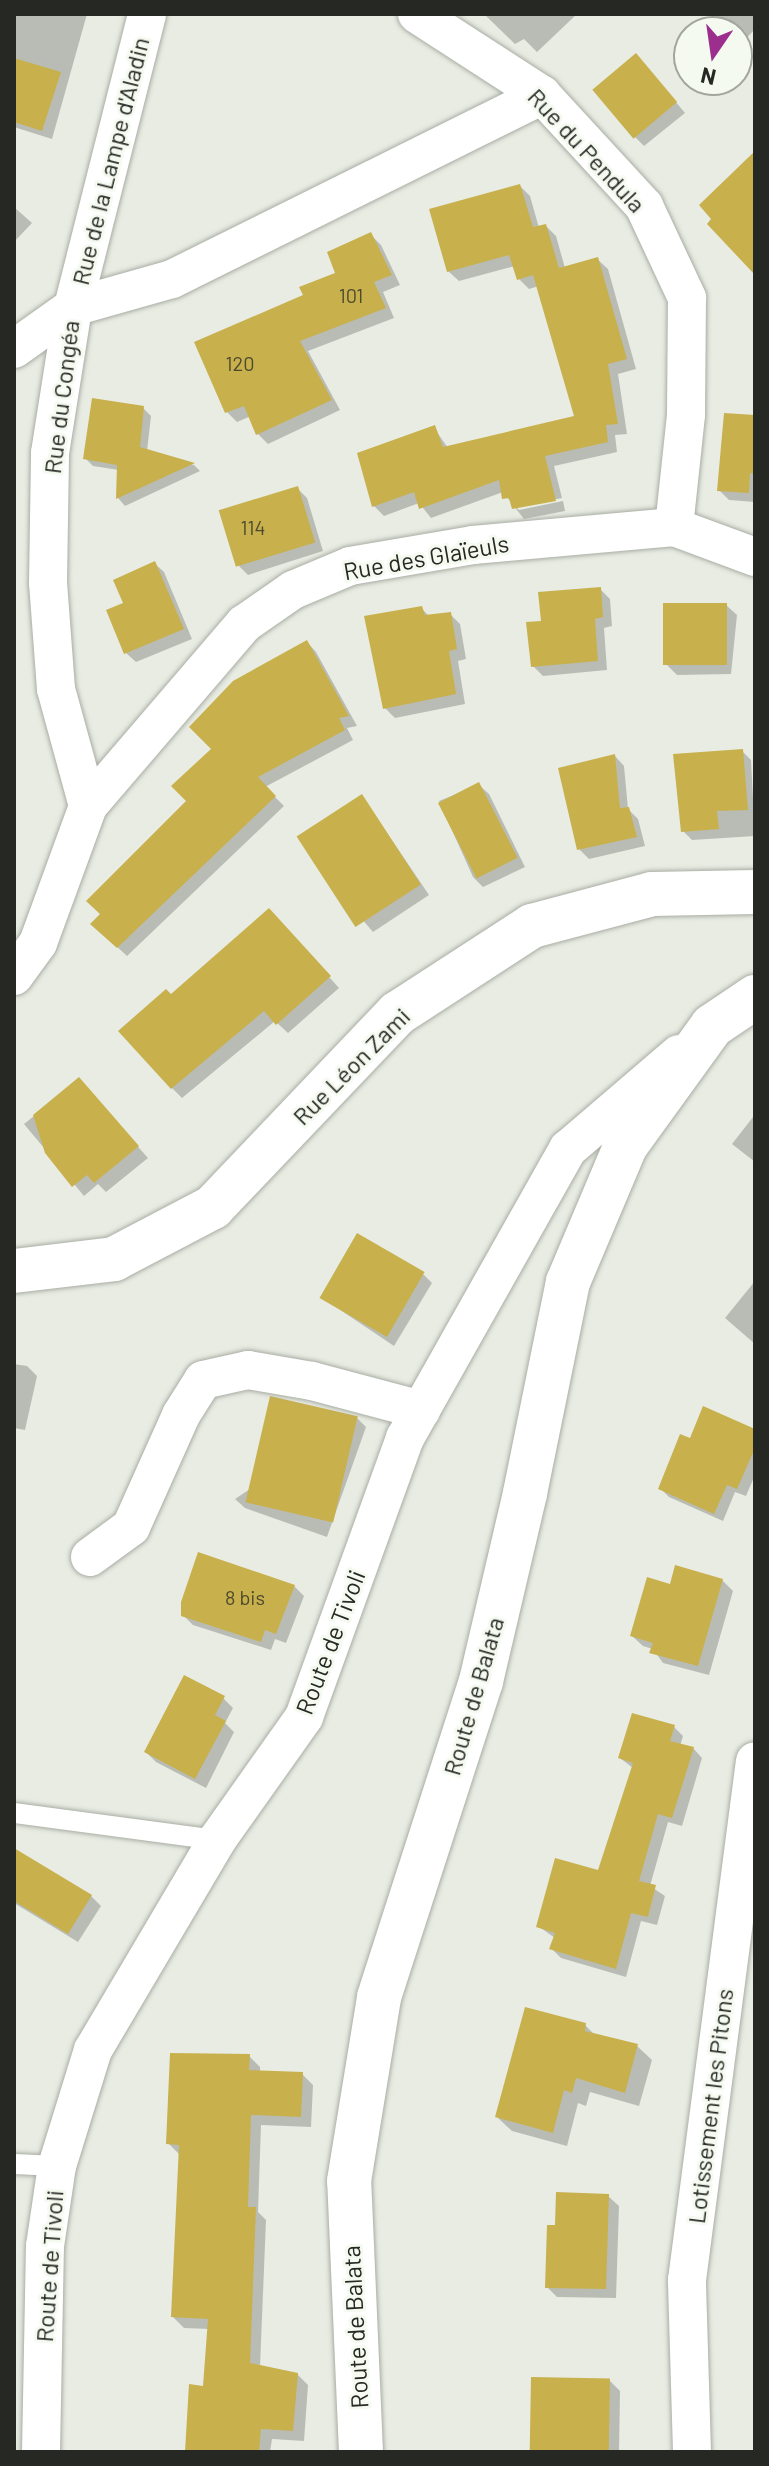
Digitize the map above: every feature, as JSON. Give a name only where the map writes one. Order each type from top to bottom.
[{"type":"main road","name":"Rue Léon Zami","points":[[14,1271],[114,1259],[213,1207],[398,1013],[532,926],[652,894],[755,892]]},
{"type":"main road","name":"Route de Balata","points":[[361,2452],[349,2181],[379,1997],[481,1681],[568,1282],[626,1145],[712,1026],[755,997]]},
{"type":"street","name":"Rue de la Lampe d'Aladin","points":[[73,307],[147,14]]},
{"type":"street","name":"Rue du Pendula","points":[[417,14],[542,95],[644,206],[687,298],[686,415],[674,527]]},
{"type":"street","name":"Rue du Congéa","points":[[88,806],[56,689],[48,583],[50,453],[73,307],[172,279],[542,95]]},
{"type":"street","points":[[14,349],[73,307]]},
{"type":"street","name":"Rue des Glaïeuls","points":[[14,976],[38,943],[88,806],[244,624],[293,590],[350,566],[473,545],[674,527],[755,557]]},
{"type":"street","name":"Route de Tivoli","points":[[41,2452],[45,2246],[57,2166],[93,2050],[217,1840],[304,1717],[405,1438],[568,1149],[712,1026]]},
{"type":"street","points":[[90,1557],[131,1527],[181,1415],[203,1380],[248,1370],[312,1381],[421,1410]]},
{"type":"street","name":"Lotissement les Pitons","points":[[692,2452],[687,2280],[755,1761]]},
{"type":"lane","points":[[14,1813],[217,1840]]},
{"type":"lane","points":[[14,2164],[57,2166]]},
{"type":"building","points":[[636,53],[677,102],[633,139],[592,90]]},
{"type":"building","points":[[14,58],[61,72],[42,131],[14,122]]},
{"type":"building","points":[[755,151],[755,275],[707,224],[711,219],[699,205]]},
{"type":"building","points":[[520,184],[533,227],[546,224],[559,268],[598,257],[627,359],[608,364],[618,424],[606,425],[608,442],[545,456],[556,501],[512,509],[509,498],[502,499],[499,480],[419,509],[414,492],[372,507],[357,453],[435,425],[443,447],[574,416],[533,275],[517,280],[509,255],[447,272],[429,209]]},
{"type":"building","points":[[371,232],[392,275],[374,282],[386,308],[300,341],[332,400],[256,435],[244,406],[225,413],[194,342],[303,295],[299,287],[335,273],[327,252]]},
{"type":"building","points":[[92,398],[144,406],[140,447],[195,463],[116,499],[117,465],[83,459]]},
{"type":"building","points":[[724,413],[755,415],[755,474],[750,473],[749,493],[717,491]]},
{"type":"building","points":[[298,486],[315,542],[236,567],[219,510]]},
{"type":"building","points":[[155,561],[184,629],[124,654],[106,610],[123,603],[113,580]]},
{"type":"building","points":[[601,587],[603,617],[595,619],[598,661],[531,667],[526,622],[541,621],[538,592]]},
{"type":"building","points":[[663,603],[727,603],[727,665],[663,665]]},
{"type":"building","points":[[422,606],[425,615],[451,612],[457,649],[449,651],[456,694],[383,709],[364,616]]},
{"type":"building","points":[[307,640],[349,716],[339,718],[345,730],[258,777],[276,796],[117,948],[90,924],[100,914],[86,901],[186,801],[171,786],[211,749],[189,727],[233,681]]},
{"type":"building","points":[[743,749],[748,810],[717,811],[719,829],[681,832],[673,754]]},
{"type":"building","points":[[615,754],[620,808],[629,807],[637,837],[577,850],[558,768]]},
{"type":"building","points":[[479,782],[518,858],[477,879],[438,803]]},
{"type":"building","points":[[362,794],[421,885],[355,927],[297,836]]},
{"type":"building","points":[[269,908],[331,976],[276,1025],[264,1011],[171,1089],[118,1031],[166,989],[171,994]]},
{"type":"building","points":[[79,1077],[139,1146],[94,1183],[87,1175],[72,1187],[45,1153],[33,1115]]},
{"type":"building","points":[[357,1233],[425,1272],[387,1337],[319,1298]]},
{"type":"building","points":[[270,1396],[358,1416],[333,1522],[245,1502]]},
{"type":"building","points":[[703,1406],[755,1429],[755,1448],[737,1489],[727,1485],[714,1514],[658,1489],[680,1434],[690,1438]]},
{"type":"building","points":[[198,1552],[295,1585],[276,1634],[265,1630],[261,1642],[181,1616],[181,1602]]},
{"type":"building","points":[[675,1565],[723,1579],[698,1666],[649,1653],[653,1643],[630,1636],[647,1577],[670,1584]]},
{"type":"building","points":[[184,1675],[225,1696],[215,1715],[226,1721],[195,1779],[144,1752]]},
{"type":"building","points":[[632,1713],[675,1725],[670,1741],[694,1747],[672,1818],[658,1814],[639,1881],[656,1885],[648,1917],[631,1913],[616,1969],[549,1949],[555,1933],[536,1927],[555,1858],[598,1870],[633,1763],[618,1758]]},
{"type":"building","points":[[14,1848],[92,1895],[68,1934],[14,1901]]},
{"type":"building","points":[[525,2007],[586,2023],[585,2031],[638,2044],[625,2093],[576,2078],[572,2093],[564,2090],[553,2133],[495,2117]]},
{"type":"building","points":[[170,2053],[250,2054],[249,2070],[303,2072],[301,2117],[251,2115],[248,2207],[256,2207],[250,2363],[298,2373],[293,2431],[261,2429],[259,2452],[185,2452],[189,2384],[203,2386],[208,2319],[171,2317],[179,2145],[166,2144]]},
{"type":"building","points":[[556,2192],[609,2194],[606,2289],[545,2288],[547,2225],[555,2225]]},
{"type":"building","points":[[531,2377],[610,2378],[609,2452],[530,2452]]}]
